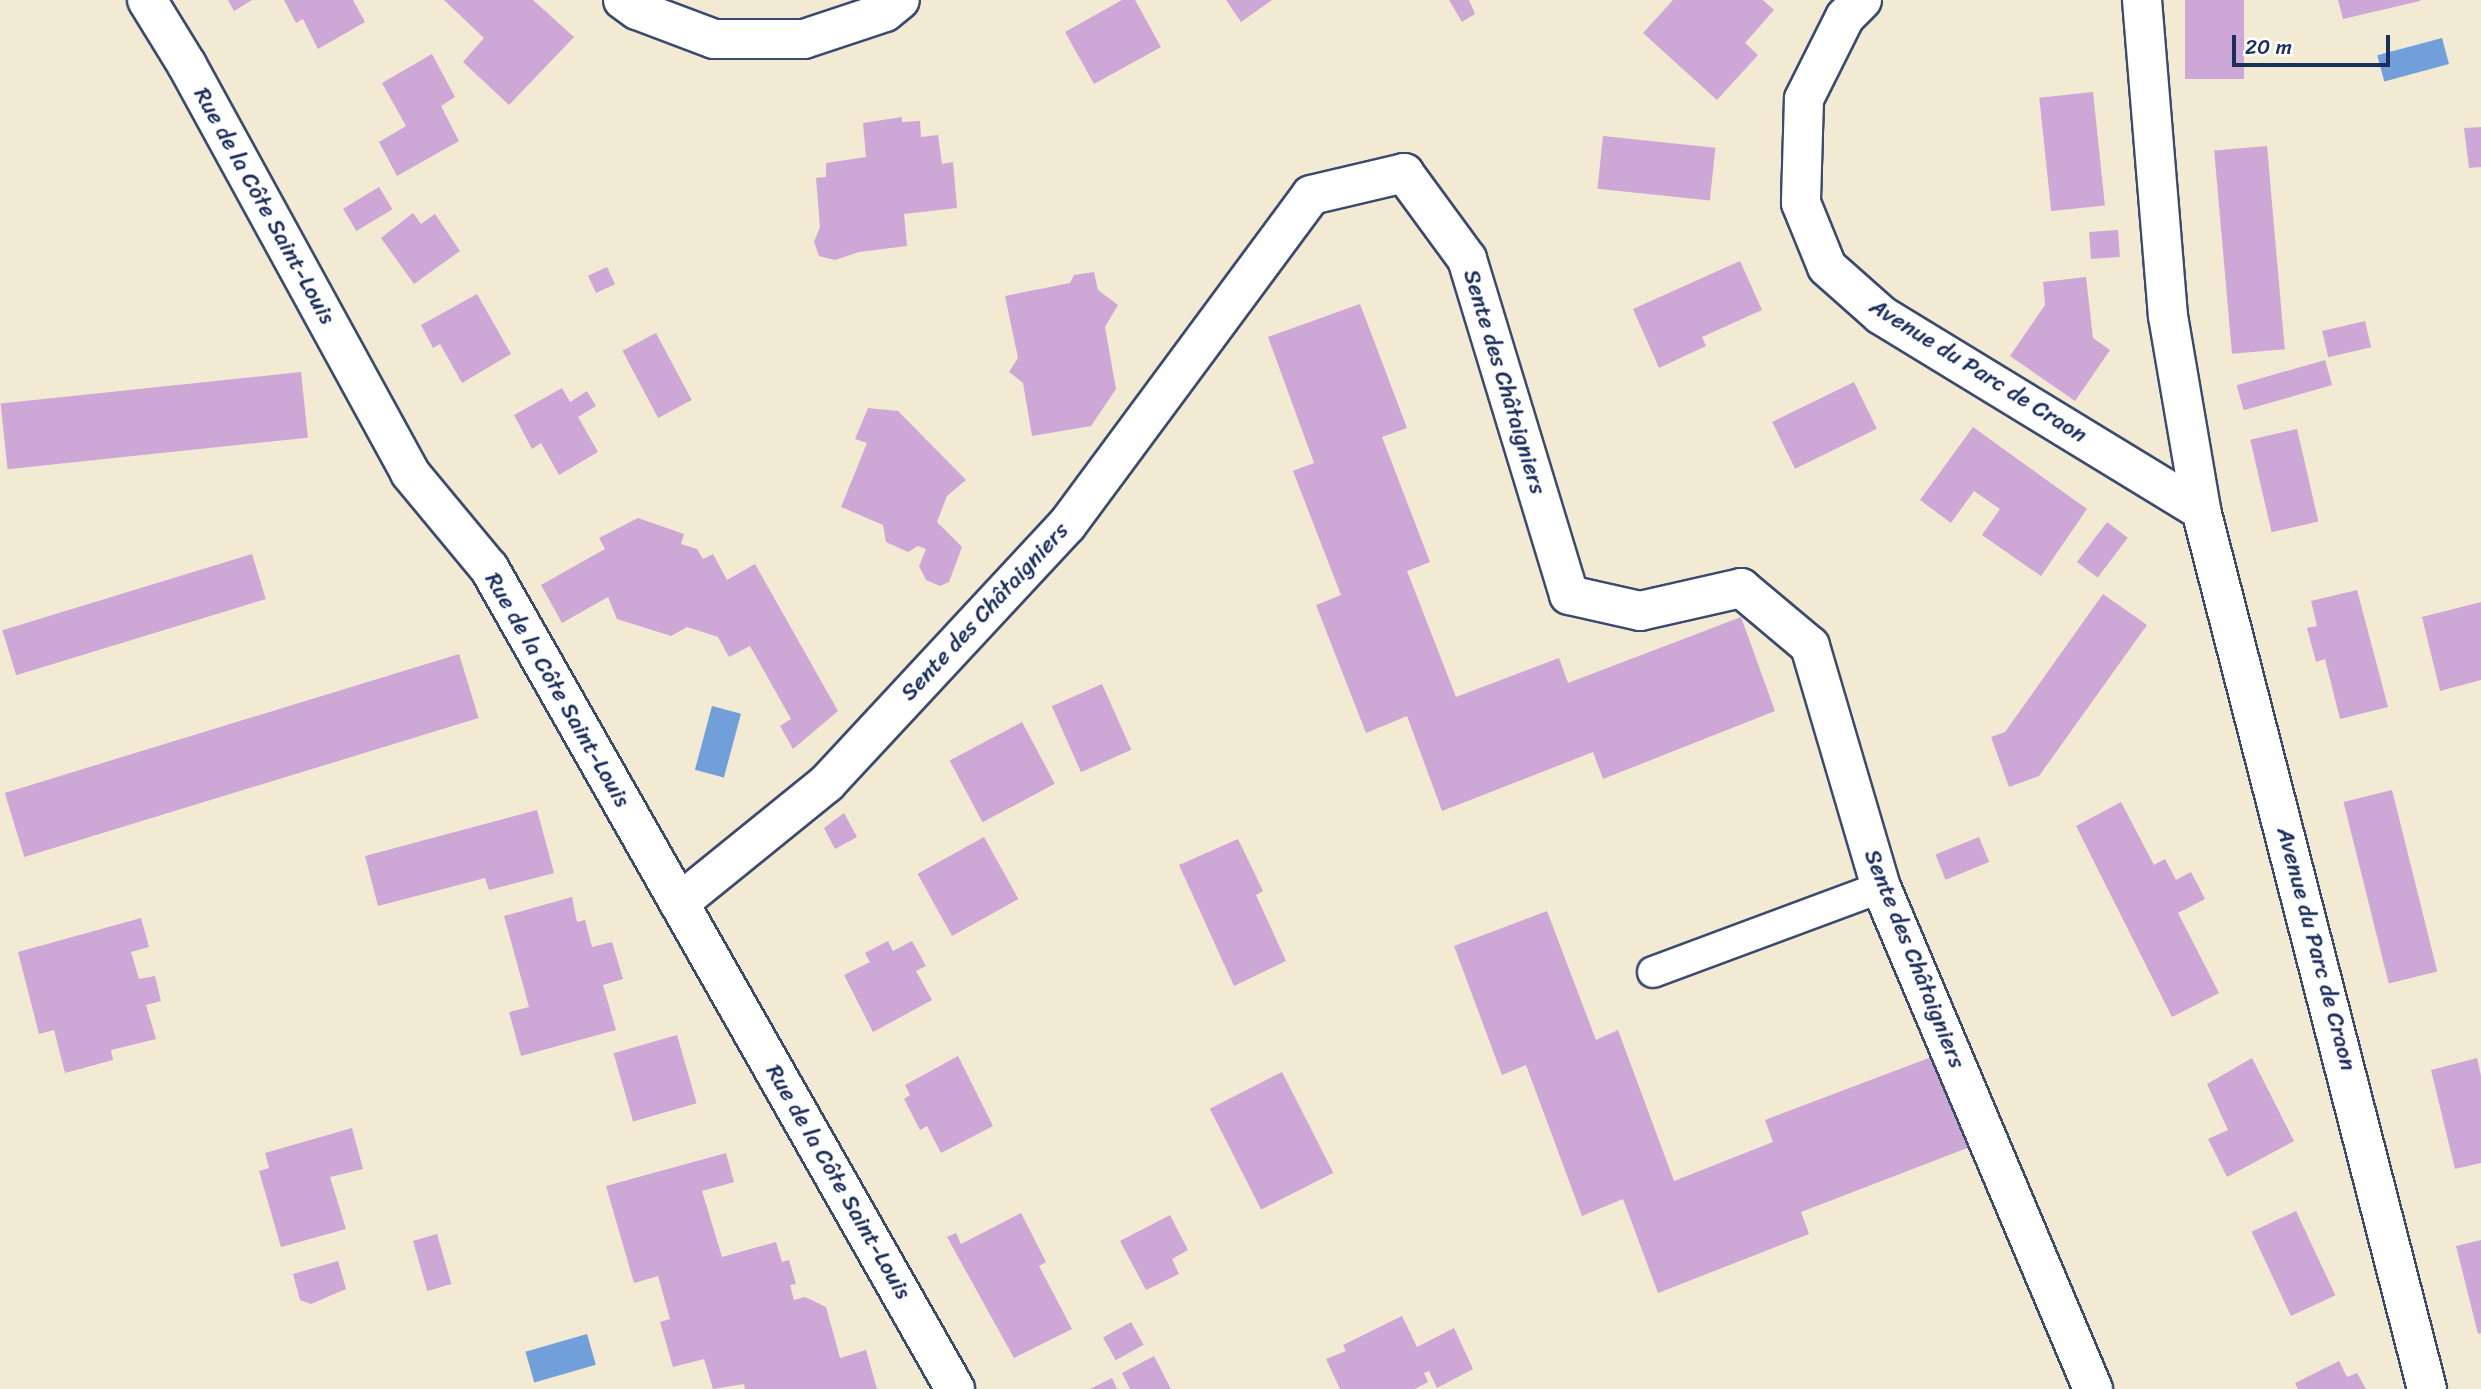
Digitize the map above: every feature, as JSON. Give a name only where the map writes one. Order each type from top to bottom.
[{"type":"street","name":"Rue de la Côte Saint-Louis","points":[[147,0],[194,77],[410,472],[489,568],[956,1389]]},
{"type":"street","points":[[623,0],[637,10],[714,39],[804,39],[885,12],[900,0]]},
{"type":"street","name":"Avenue du Parc de Craon","points":[[1862,0],[1845,18],[1804,99],[1801,203],[1827,267],[1881,315],[2201,510]]},
{"type":"street","name":"Avenue du Parc de Craon","points":[[2142,0],[2168,316],[2201,510],[2427,1389]]},
{"type":"street","name":"Sente des Châtaigniers","points":[[679,903],[827,783],[1067,525],[1311,195],[1404,173],[1467,259],[1569,595],[1640,611],[1741,588],[1810,646],[1881,887],[2092,1389]]},
{"type":"lane","points":[[1653,972],[1881,887]]},
{"type":"water","points":[[2442,38],[2449,64],[2384,81],[2377,55]]},
{"type":"water","points":[[712,706],[741,714],[724,778],[695,770]]},
{"type":"water","points":[[587,1334],[596,1365],[534,1382],[525,1352]]},
{"type":"building","points":[[228,0],[252,0],[234,11]]},
{"type":"building","points":[[284,0],[353,0],[365,22],[318,49],[303,19],[296,23]]},
{"type":"building","points":[[444,0],[533,0],[574,37],[509,105],[463,62],[484,38]]},
{"type":"building","points":[[1122,0],[1135,0],[1161,47],[1094,84],[1065,32]]},
{"type":"building","points":[[1226,0],[1272,0],[1241,22]]},
{"type":"building","points":[[1449,0],[1469,0],[1475,14],[1462,22]]},
{"type":"building","points":[[1673,0],[1763,0],[1774,10],[1745,43],[1758,55],[1717,100],[1643,33]]},
{"type":"building","points":[[2185,0],[2244,0],[2244,79],[2185,79]]},
{"type":"building","points":[[2338,0],[2420,0],[2420,1],[2343,19]]},
{"type":"building","points":[[432,54],[455,97],[441,106],[459,141],[397,176],[379,142],[406,126],[382,83]]},
{"type":"building","points":[[2093,92],[2105,205],[2051,211],[2039,98]]},
{"type":"building","points":[[902,117],[902,122],[920,121],[921,137],[938,135],[942,164],[953,162],[957,208],[904,214],[907,246],[859,252],[835,260],[819,256],[814,242],[820,227],[816,178],[826,177],[826,163],[866,157],[863,123]]},
{"type":"building","points":[[2481,127],[2481,167],[2469,168],[2464,128]]},
{"type":"building","points":[[1603,136],[1715,148],[1710,201],[1597,189]]},
{"type":"building","points":[[2267,146],[2285,349],[2232,354],[2214,151]]},
{"type":"building","points":[[379,187],[392,209],[356,231],[343,209]]},
{"type":"building","points":[[413,213],[421,224],[435,214],[460,251],[414,284],[381,238]]},
{"type":"building","points":[[2118,230],[2120,257],[2091,259],[2089,232]]},
{"type":"building","points":[[1740,261],[1762,310],[1702,337],[1706,346],[1659,368],[1633,309]]},
{"type":"building","points":[[607,267],[615,284],[596,293],[588,276]]},
{"type":"building","points":[[1094,272],[1098,290],[1118,305],[1105,327],[1116,389],[1091,426],[1032,436],[1023,383],[1009,372],[1018,358],[1005,296],[1070,283],[1074,275]]},
{"type":"building","points":[[2086,277],[2093,338],[2110,350],[2075,401],[2010,356],[2045,305],[2043,282]]},
{"type":"building","points":[[477,294],[511,354],[462,383],[440,344],[433,348],[421,325]]},
{"type":"building","points":[[1360,304],[1407,428],[1382,437],[1430,562],[1407,571],[1456,697],[1559,658],[1568,683],[1741,617],[1775,711],[1603,779],[1593,752],[1442,811],[1407,716],[1366,733],[1316,605],[1341,595],[1293,471],[1314,463],[1268,337]]},
{"type":"building","points":[[2365,321],[2371,347],[2328,357],[2322,331]]},
{"type":"building","points":[[656,333],[692,400],[658,418],[622,351]]},
{"type":"building","points":[[2325,360],[2332,385],[2244,410],[2237,385]]},
{"type":"building","points":[[301,372],[308,438],[8,469],[1,404]]},
{"type":"building","points":[[1854,382],[1877,429],[1795,469],[1772,422]]},
{"type":"building","points":[[562,388],[570,402],[587,391],[596,406],[578,417],[598,452],[559,475],[541,443],[532,449],[514,415]]},
{"type":"building","points":[[868,408],[898,411],[966,480],[947,496],[937,522],[962,547],[949,582],[940,586],[926,580],[919,566],[926,549],[918,546],[908,552],[886,542],[883,525],[841,507],[867,443],[855,439]]},
{"type":"building","points":[[1973,427],[2087,509],[2041,576],[1982,535],[2000,509],[1974,491],[1951,523],[1920,500]]},
{"type":"building","points":[[2297,429],[2318,522],[2272,532],[2250,440]]},
{"type":"building","points":[[638,518],[684,534],[681,544],[697,549],[703,559],[713,554],[727,580],[755,564],[838,711],[793,749],[780,726],[791,719],[750,646],[729,657],[718,637],[687,627],[671,636],[617,619],[608,597],[562,623],[541,585],[605,549],[599,538]]},
{"type":"building","points":[[2107,522],[2128,538],[2098,578],[2077,562]]},
{"type":"building","points":[[252,554],[266,599],[16,675],[2,630]]},
{"type":"building","points":[[2357,590],[2388,707],[2340,719],[2325,659],[2316,662],[2307,628],[2317,626],[2311,601]]},
{"type":"building","points":[[2103,594],[2147,625],[2039,776],[2009,787],[1991,737],[2005,732]]},
{"type":"building","points":[[2481,602],[2481,680],[2440,691],[2422,617]]},
{"type":"building","points":[[459,654],[479,718],[24,857],[5,793]]},
{"type":"building","points":[[1102,684],[1131,750],[1081,772],[1052,706]]},
{"type":"building","points":[[1022,722],[1055,784],[982,822],[950,760]]},
{"type":"building","points":[[2392,790],[2437,971],[2389,984],[2343,802]]},
{"type":"building","points":[[2121,802],[2154,865],[2165,859],[2176,880],[2191,872],[2205,899],[2178,913],[2219,993],[2172,1017],[2076,826]]},
{"type":"building","points":[[537,810],[554,873],[489,890],[485,878],[378,906],[365,856]]},
{"type":"building","points":[[844,813],[857,837],[835,849],[824,828]]},
{"type":"building","points":[[984,837],[1018,899],[952,936],[918,874]]},
{"type":"building","points":[[1979,837],[1989,862],[1946,880],[1935,855]]},
{"type":"building","points":[[1238,839],[1263,891],[1256,895],[1286,961],[1234,986],[1179,865]]},
{"type":"building","points":[[572,897],[577,922],[585,920],[592,947],[612,942],[623,979],[603,985],[616,1030],[521,1056],[509,1012],[529,1007],[504,916]]},
{"type":"building","points":[[1547,911],[1596,1040],[1618,1030],[1674,1181],[1773,1142],[1765,1120],[1942,1053],[1975,1145],[1801,1212],[1809,1234],[1658,1293],[1623,1199],[1582,1216],[1526,1065],[1502,1075],[1454,946]]},
{"type":"building","points":[[141,918],[149,947],[131,952],[139,979],[155,976],[161,1001],[146,1005],[156,1039],[111,1050],[113,1060],[65,1073],[54,1030],[39,1034],[18,952]]},
{"type":"building","points":[[888,941],[893,951],[912,941],[926,966],[916,971],[932,1000],[873,1032],[844,975],[870,962],[865,953]]},
{"type":"building","points":[[677,1035],[697,1103],[633,1121],[614,1053]]},
{"type":"building","points":[[958,1056],[993,1126],[941,1153],[927,1126],[920,1130],[904,1099],[910,1095],[905,1085]]},
{"type":"building","points":[[2252,1058],[2294,1141],[2227,1177],[2208,1139],[2228,1130],[2207,1084]]},
{"type":"building","points":[[2477,1058],[2481,1076],[2481,1163],[2455,1169],[2431,1070]]},
{"type":"building","points":[[1282,1072],[1333,1173],[1261,1209],[1210,1109]]},
{"type":"building","points":[[352,1128],[363,1169],[330,1177],[346,1229],[281,1247],[259,1171],[269,1168],[265,1153]]},
{"type":"building","points":[[726,1153],[734,1182],[702,1191],[722,1257],[776,1242],[782,1262],[789,1260],[796,1284],[790,1285],[794,1300],[805,1297],[826,1307],[840,1358],[866,1350],[877,1389],[745,1389],[744,1384],[713,1389],[704,1359],[673,1367],[660,1322],[670,1319],[658,1276],[634,1283],[606,1186]]},
{"type":"building","points":[[2296,1211],[2335,1295],[2291,1316],[2252,1232]]},
{"type":"building","points":[[1021,1213],[1046,1262],[1039,1266],[1072,1329],[1014,1358],[947,1237],[956,1233],[961,1244]]},
{"type":"building","points":[[1170,1215],[1188,1250],[1172,1259],[1179,1274],[1146,1290],[1120,1241]]},
{"type":"building","points":[[437,1234],[451,1284],[427,1291],[413,1241]]},
{"type":"building","points":[[2481,1240],[2481,1333],[2478,1334],[2456,1246]]},
{"type":"building","points":[[338,1261],[346,1289],[311,1304],[300,1300],[293,1274]]},
{"type":"building","points":[[1402,1316],[1417,1347],[1454,1328],[1473,1369],[1437,1388],[1429,1371],[1424,1373],[1428,1382],[1415,1389],[1340,1389],[1326,1359],[1346,1351],[1343,1345]]},
{"type":"building","points":[[1131,1322],[1144,1345],[1116,1360],[1103,1338]]},
{"type":"building","points":[[1154,1356],[1171,1389],[1130,1389],[1122,1373]]},
{"type":"building","points":[[2339,1361],[2347,1377],[2357,1373],[2366,1389],[2298,1389],[2295,1383]]},
{"type":"building","points":[[1112,1378],[1117,1389],[1090,1389]]}]
